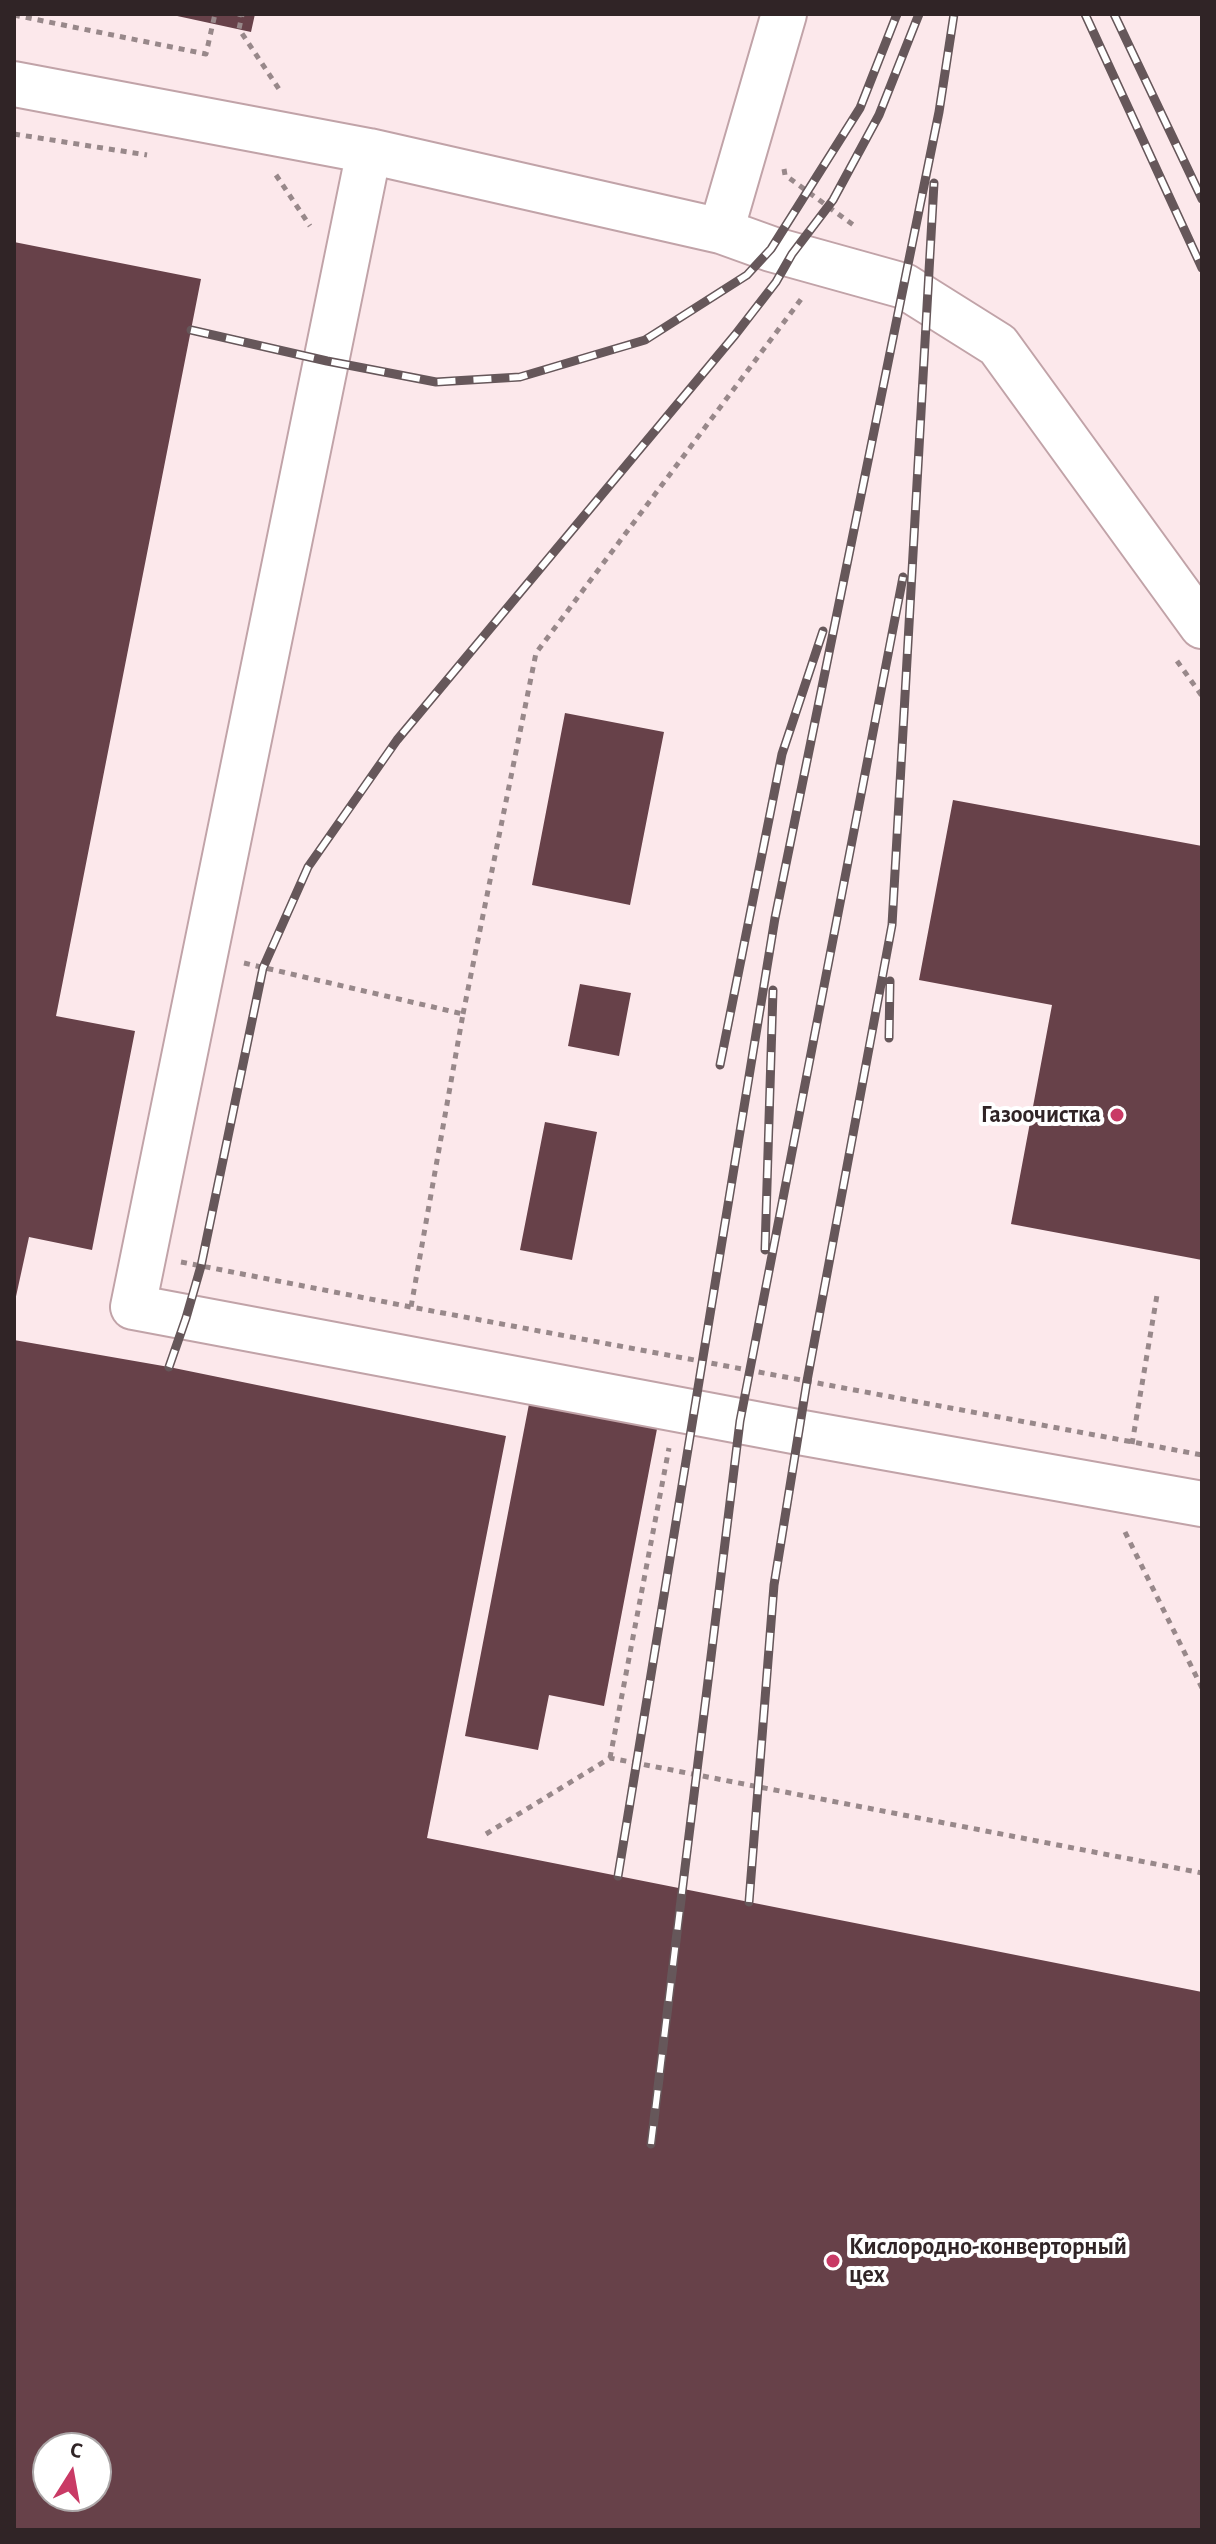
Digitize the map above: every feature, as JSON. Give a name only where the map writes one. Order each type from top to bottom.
[{"type":"lane","points":[[721,231],[784,14]]},
{"type":"lane","points":[[14,84],[369,151],[721,231],[771,249],[904,286],[998,345],[1188,642]]},
{"type":"lane","points":[[369,151],[133,1307],[798,1432],[1202,1504]]},
{"type":"path","points":[[14,15],[206,54],[215,14]]},
{"type":"path","points":[[238,14],[242,15],[239,29],[285,98],[277,176],[291,178]]},
{"type":"path","points":[[411,1307],[463,1014],[536,653],[806,293],[796,289]]},
{"type":"path","points":[[1188,642],[1202,696]]},
{"type":"path","points":[[239,961],[463,1014]]},
{"type":"path","points":[[176,1261],[1202,1455]]},
{"type":"path","points":[[610,1758],[686,1359]]},
{"type":"path","points":[[486,1834],[610,1758],[1202,1873]]},
{"type":"building","points":[[168,14],[255,14],[251,32]]},
{"type":"building","points":[[14,242],[201,279],[56,1016],[135,1031],[92,1250],[29,1237],[15,1301]]},
{"type":"building","points":[[565,713],[664,732],[630,905],[532,885]]},
{"type":"building","name":"Газоочистка","points":[[953,800],[1202,846],[1202,1260],[1011,1224],[1052,1005],[919,980]]},
{"type":"building","points":[[580,984],[631,993],[619,1056],[568,1046]]},
{"type":"building","points":[[545,1122],[597,1132],[572,1260],[520,1250]]},
{"type":"building","points":[[14,1340],[169,1367],[506,1436],[427,1838],[1202,1992],[1202,2530],[14,2530]]},
{"type":"building","points":[[529,1404],[657,1429],[604,1706],[549,1695],[538,1750],[465,1736]]},
{"type":"railway","points":[[191,330],[436,382],[520,377],[645,340],[747,275],[771,249],[860,108],[897,14]]},
{"type":"railway","points":[[169,1367],[201,1266],[263,968],[308,867],[397,740],[776,282],[792,254],[833,200],[879,115],[919,14]]},
{"type":"railway","points":[[618,1876],[775,918],[939,112],[954,14]]},
{"type":"railway","points":[[1085,14],[1202,268]]},
{"type":"railway","points":[[1114,14],[1202,199]]},
{"type":"railway","points":[[749,1902],[774,1585],[807,1381],[892,925],[934,183]]},
{"type":"railway","points":[[651,2144],[740,1421],[903,577]]},
{"type":"railway","points":[[720,1065],[782,754],[823,631]]},
{"type":"railway","points":[[889,1038],[890,981]]},
{"type":"railway","points":[[765,1250],[773,990]]},
{"type":"place","name":"Газоочистка","points":[[1117,1115]]},
{"type":"place","name":"Кислородно-конверторный цех","points":[[833,2261]]}]
